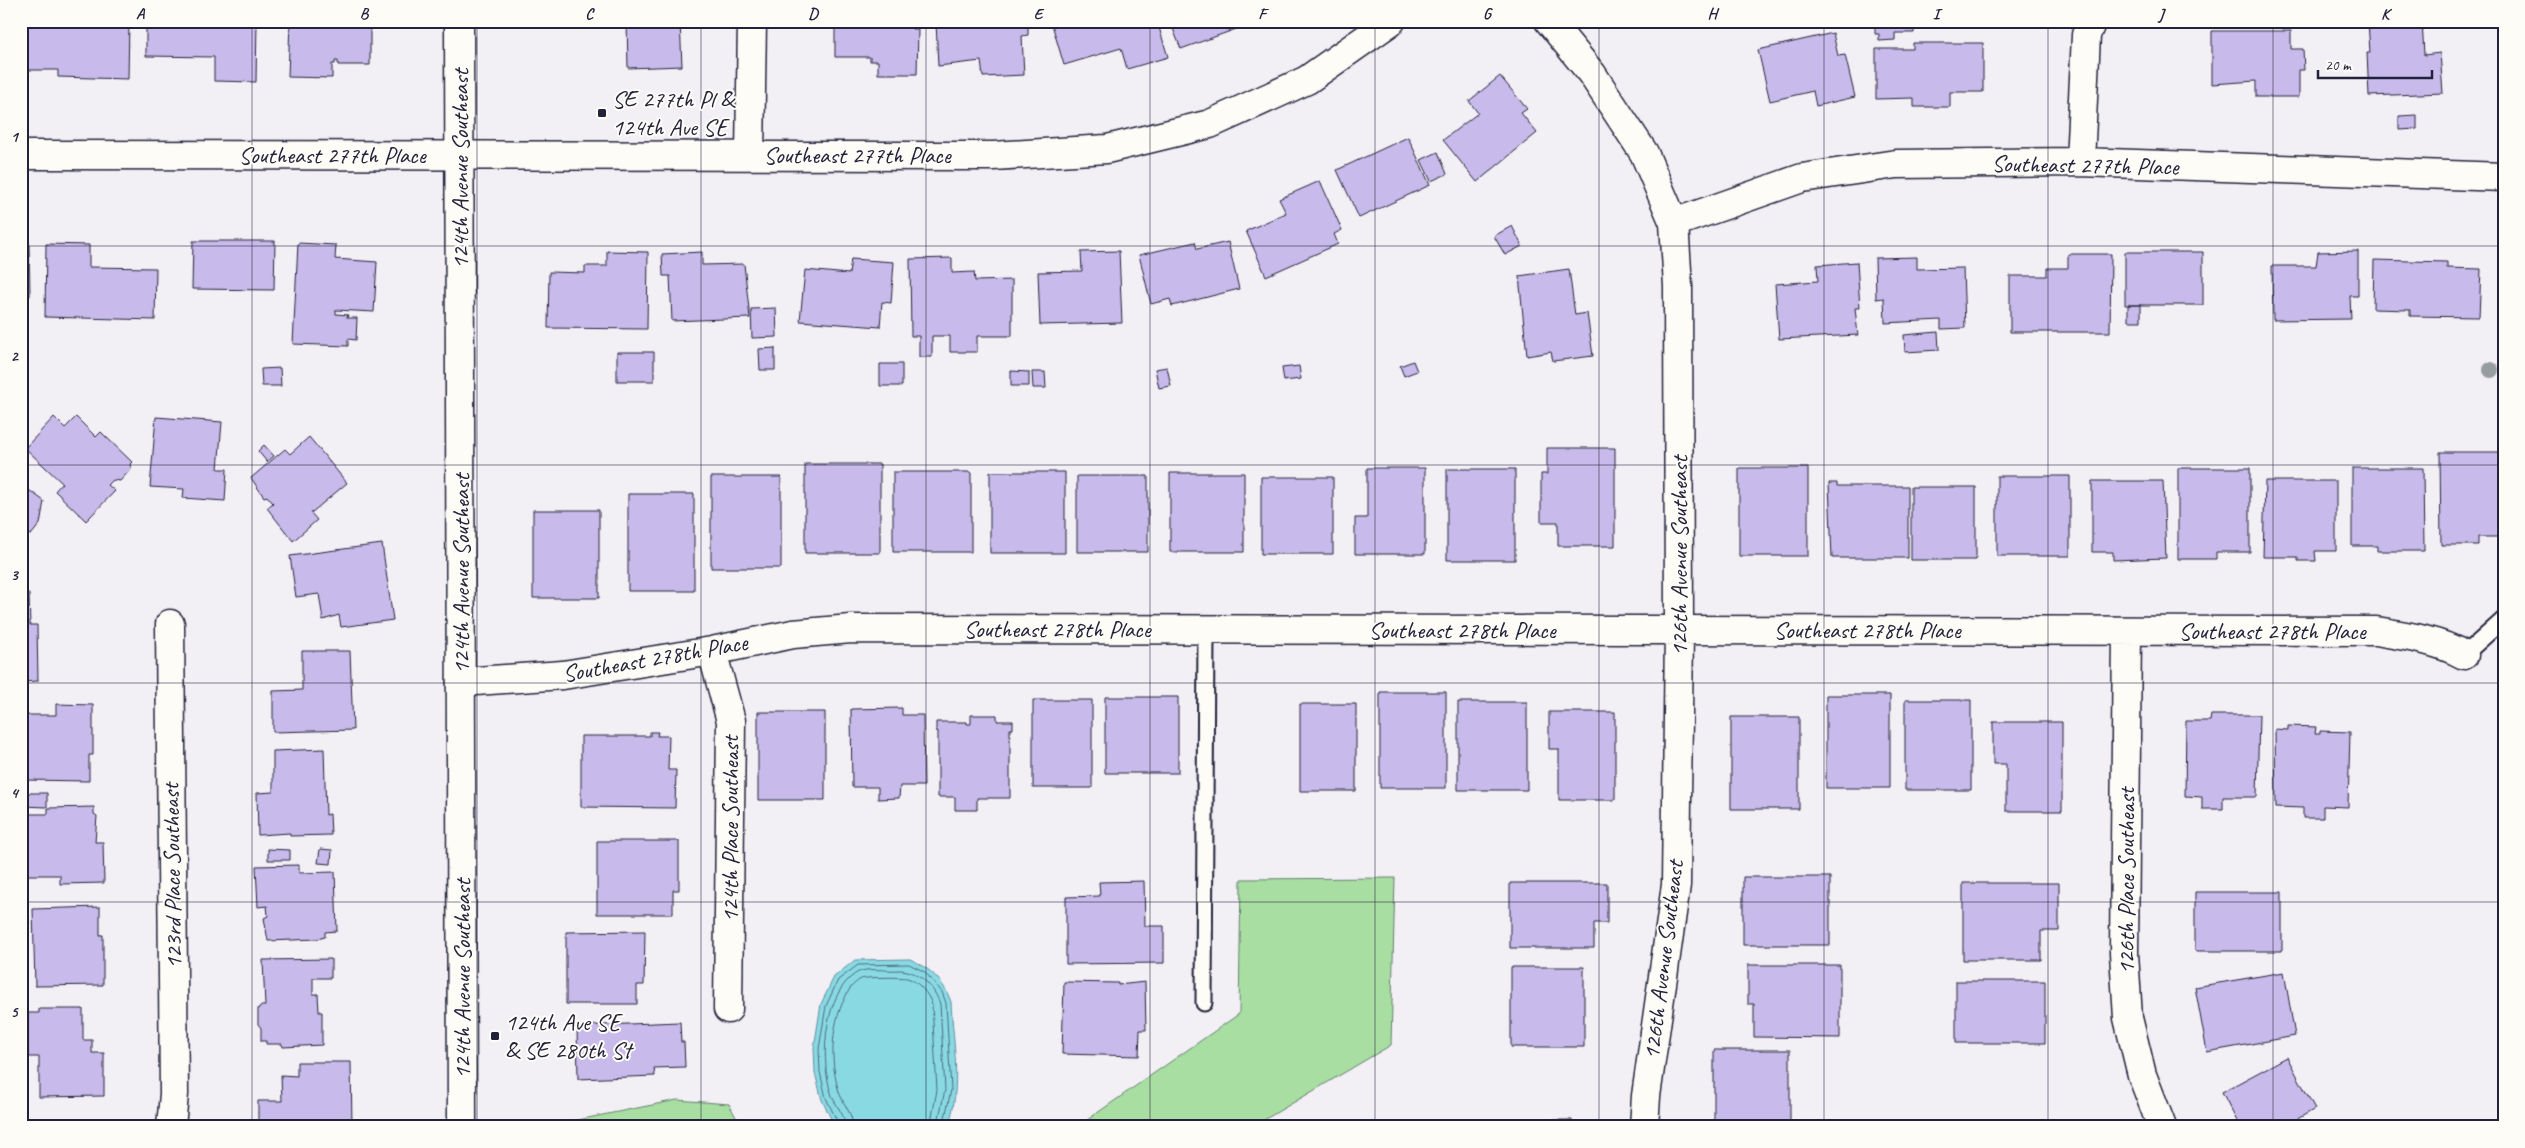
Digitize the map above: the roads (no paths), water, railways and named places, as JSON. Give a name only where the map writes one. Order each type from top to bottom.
[{"type":"street","name":"124th Avenue Southeast","points":[[459,21],[462,1127]]},
{"type":"street","points":[[750,155],[752,21]]},
{"type":"street","name":"Southeast 277th Place","points":[[21,155],[993,156],[1107,149],[1210,124],[1307,80],[1391,21]]},
{"type":"street","name":"126th Avenue Southeast","points":[[1549,21],[1592,74],[1644,153],[1674,223],[1678,286],[1679,630],[1676,885],[1646,1096],[1644,1127]]},
{"type":"street","points":[[2080,162],[2086,34],[2092,21]]},
{"type":"street","name":"Southeast 277th Place","points":[[1674,223],[1802,178],[1896,164],[2080,162],[2504,177]]},
{"type":"street","name":"123rd Place Southeast","points":[[170,624],[174,1084],[171,1127]]},
{"type":"street","name":"Southeast 278th Place","points":[[461,682],[563,675],[712,651],[793,634],[851,629],[2376,631],[2425,640],[2449,647],[2464,655]]},
{"type":"street","name":"126th Place Southeast","points":[[2127,630],[2124,953],[2128,1018],[2142,1075],[2162,1127]]},
{"type":"street","name":"124th Place Southeast","points":[[712,651],[731,720],[728,1009]]},
{"type":"lane","points":[[2464,655],[2504,619]]},
{"type":"lane","points":[[1204,1003],[1206,629]]},
{"type":"water","points":[[910,959],[935,976],[948,994],[951,1002],[956,1081],[955,1096],[948,1127],[835,1127],[822,1100],[815,1073],[814,1048],[821,1004],[834,977],[855,960]]},
{"type":"place","name":"SE 277th Pl & 124th Ave SE","points":[[602,113]]},
{"type":"place","name":"124th Ave SE & SE 280th St","points":[[495,1036]]}]
